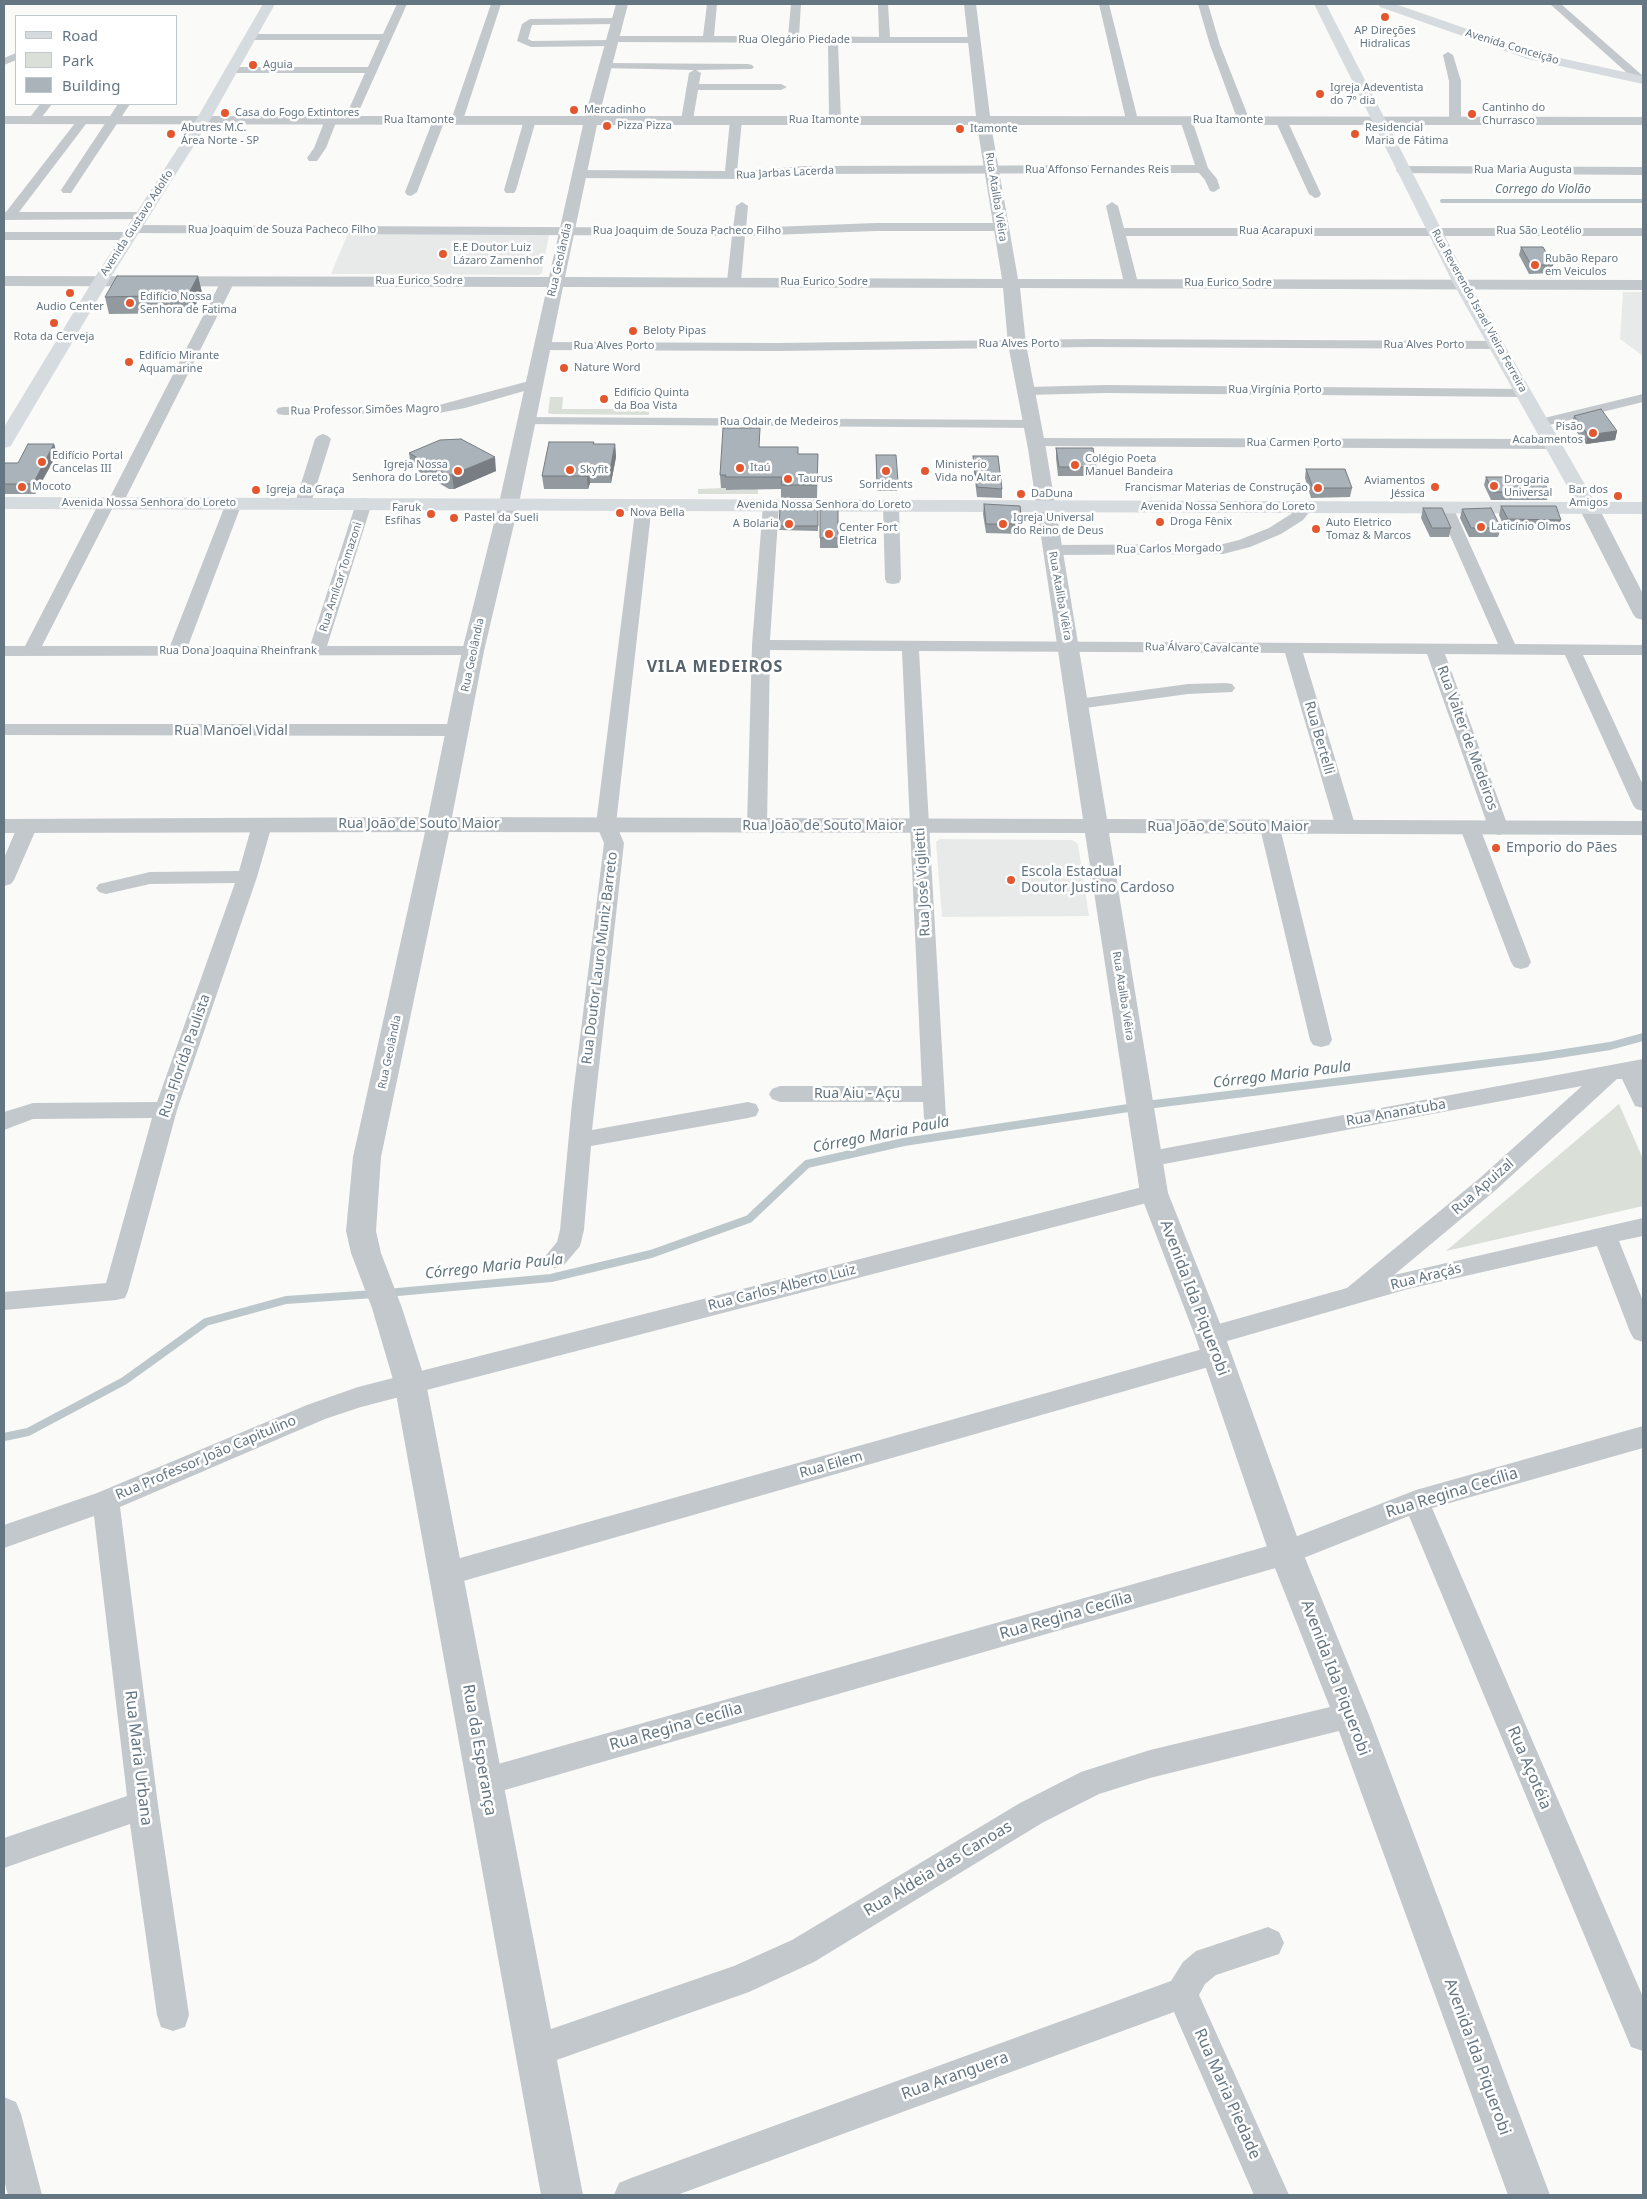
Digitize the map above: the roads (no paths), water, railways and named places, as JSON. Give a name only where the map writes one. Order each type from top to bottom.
[{"type":"main road","name":"Avenida Gustavo Adolfo","points":[[4,442],[10,420],[203,120],[269,4]]},
{"type":"main road","name":"Rua Reverendo Israel Vieira Ferreira","points":[[1320,4],[1402,170],[1461,283],[1589,508]]},
{"type":"main road","name":"Avenida Conceição","points":[[1384,4],[1534,56],[1642,80]]},
{"type":"main road","name":"Avenida Nossa Senhora do Loreto","points":[[4,503],[509,503],[1643,508]]},
{"type":"street","points":[[350,120],[402,4]]},
{"type":"street","points":[[457,120],[496,4]]},
{"type":"street","name":"Rua Geolândia","points":[[382,1294],[366,1253],[361,1231],[365,1172],[439,824],[473,651],[509,503],[579,174],[622,4]]},
{"type":"street","points":[[708,40],[712,4]]},
{"type":"street","points":[[793,39],[796,4]]},
{"type":"street","points":[[883,4],[886,40]]},
{"type":"street","name":"Rua Ataliba Viêira","points":[[970,4],[972,50],[1011,283],[1017,344],[1036,443],[1069,646],[1148,1159]]},
{"type":"street","points":[[1104,4],[1132,120]]},
{"type":"street","points":[[1203,4],[1215,45],[1244,120]]},
{"type":"street","points":[[1555,4],[1642,80]]},
{"type":"street","name":"Rua Olegário Piedade","points":[[617,20],[530,22],[526,24],[522,41],[532,44],[612,41],[886,40],[972,50]]},
{"type":"street","points":[[250,37],[387,37]]},
{"type":"street","points":[[833,40],[835,120]]},
{"type":"street","points":[[745,87],[749,54]]},
{"type":"street","points":[[1448,55],[1455,81],[1455,121]]},
{"type":"street","points":[[605,66],[748,67]]},
{"type":"street","points":[[687,120],[696,67]]},
{"type":"street","points":[[231,70],[373,70]]},
{"type":"street","points":[[692,87],[782,87]]},
{"type":"street","points":[[34,120],[45,105]]},
{"type":"street","points":[[67,190],[123,105]]},
{"type":"street","name":"Rua Itamonte","points":[[4,120],[1643,121]]},
{"type":"street","points":[[7,216],[83,120]]},
{"type":"street","points":[[313,158],[320,148],[331,120]]},
{"type":"street","points":[[411,192],[439,120]]},
{"type":"street","points":[[510,190],[530,120]]},
{"type":"street","points":[[731,175],[736,120]]},
{"type":"street","points":[[1186,120],[1202,169],[1211,179],[1214,188]]},
{"type":"street","points":[[1281,120],[1315,194]]},
{"type":"street","name":"Rua Affonso Fernandes Reis","points":[[992,170],[1202,169]]},
{"type":"street","name":"Rua Jarbas Lacerda","points":[[579,174],[731,175],[804,170],[992,170]]},
{"type":"street","name":"Rua Maria Augusta","points":[[1402,170],[1643,171]]},
{"type":"street","points":[[734,282],[742,206]]},
{"type":"street","points":[[1112,206],[1132,283]]},
{"type":"street","points":[[7,216],[141,216]]},
{"type":"street","name":"Rua Joaquim de Souza Pacheco Filho","points":[[4,236],[131,233],[790,231],[876,226],[1001,227]]},
{"type":"street","name":"Rua São Leotélio","points":[[1435,231],[1643,232]]},
{"type":"street","name":"Rua Acarapuxi","points":[[1118,232],[1435,231]]},
{"type":"street","name":"Rua Eurico Sodre","points":[[4,281],[1461,283],[1643,285]]},
{"type":"street","points":[[31,651],[228,281]]},
{"type":"street","name":"Rua Alves Porto","points":[[542,346],[777,348],[1017,344],[1496,345]]},
{"type":"street","name":"Rua Professor Simões Magro","points":[[283,411],[439,409],[460,405],[510,388],[534,384]]},
{"type":"street","name":"Rua Virgínia Porto","points":[[1027,392],[1114,389],[1524,392]]},
{"type":"street","points":[[1541,423],[1643,398]]},
{"type":"street","name":"Rua Odair de Medeiros","points":[[526,420],[1032,424]]},
{"type":"street","points":[[303,503],[323,439]]},
{"type":"street","name":"Rua Carmen Porto","points":[[1036,443],[1552,444]]},
{"type":"street","points":[[177,651],[234,503]]},
{"type":"street","name":"Rua Amílcar Tomazoni","points":[[317,651],[364,503]]},
{"type":"street","name":"Rua Doutor Lauro Muniz Barreto","points":[[555,1259],[568,1246],[572,1230],[580,1140],[614,843],[606,824],[644,504]]},
{"type":"street","points":[[757,826],[761,645],[771,504]]},
{"type":"street","points":[[891,505],[894,578]]},
{"type":"street","name":"Rua Carlos Morgado","points":[[1052,550],[1223,549],[1244,544],[1275,531],[1297,517],[1305,507]]},
{"type":"street","points":[[1446,508],[1509,650]]},
{"type":"street","name":"Rua Reverendo Israel Vieira Ferreira","points":[[1589,508],[1643,614]]},
{"type":"street","name":"Rua Álvaro Cavalcante","points":[[761,645],[1643,650]]},
{"type":"street","name":"Rua José Viglietti","points":[[910,646],[935,1118]]},
{"type":"street","name":"Rua Bertelli","points":[[1293,648],[1346,828]]},
{"type":"street","name":"Rua Valter de Medeiros","points":[[1434,648],[1499,828]]},
{"type":"street","points":[[1572,650],[1643,805]]},
{"type":"street","name":"Rua Dona Joaquina Rheinfrank","points":[[4,651],[473,651]]},
{"type":"street","points":[[1078,704],[1188,689],[1226,688]]},
{"type":"street","name":"Rua Manoel Vidal","points":[[4,730],[458,730]]},
{"type":"street","name":"Rua João de Souto Maior","points":[[4,826],[606,824],[1643,828]]},
{"type":"street","points":[[4,880],[28,825]]},
{"type":"street","name":"Rua Florída Paulista","points":[[4,1301],[116,1290],[166,1110],[247,876],[262,825]]},
{"type":"street","points":[[1270,828],[1321,1040]]},
{"type":"street","points":[[1470,828],[1521,962]]},
{"type":"street","points":[[106,888],[150,878],[247,876]]},
{"type":"street","points":[[1627,1071],[1643,1100]]},
{"type":"street","name":"Rua Ananatuba","points":[[1148,1159],[1627,1071]]},
{"type":"street","name":"Rua Apuizal","points":[[1353,1295],[1627,1071]]},
{"type":"street","name":"Rua Aiu - Açu","points":[[780,1094],[934,1094]]},
{"type":"street","points":[[4,1122],[19,1114],[33,1111],[166,1110]]},
{"type":"street","points":[[580,1140],[748,1110]]},
{"type":"street","name":"Avenida Ida Piquerobi","points":[[1148,1159],[1154,1193],[1213,1346],[1286,1553],[1351,1715],[1528,2195]]},
{"type":"street","name":"Rua Carlos Alberto Luiz","points":[[410,1384],[1154,1193]]},
{"type":"street","name":"Rua Araçás","points":[[1213,1346],[1353,1295],[1408,1280],[1643,1227]]},
{"type":"street","points":[[1605,1235],[1643,1332]]},
{"type":"street","name":"Rua da Esperança","points":[[382,1294],[410,1384],[562,2195]]},
{"type":"street","name":"Rua Eilem","points":[[446,1574],[1213,1346]]},
{"type":"street","name":"Rua Professor João Capitulino","points":[[4,1536],[106,1501],[316,1412],[358,1397],[410,1384]]},
{"type":"street","name":"Rua Regina Cecília","points":[[484,1782],[1286,1553],[1416,1501],[1643,1437]]},
{"type":"street","name":"Rua Maria Urbana","points":[[106,1501],[143,1804],[173,2015]]},
{"type":"street","name":"Rua Açotéia","points":[[1416,1501],[1643,2035]]},
{"type":"street","name":"Rua Aldeia das Canoas","points":[[534,2051],[738,1982],[795,1954],[1032,1813],[1092,1782],[1150,1764],[1351,1715]]},
{"type":"street","points":[[4,1853],[143,1804]]},
{"type":"street","points":[[1182,1993],[1194,1973],[1207,1962],[1268,1943]]},
{"type":"street","name":"Rua Aranguera","points":[[631,2195],[1182,1993]]},
{"type":"street","name":"Rua Maria Piedade","points":[[1182,1993],[1272,2195]]},
{"type":"street","points":[[4,2114],[25,2195]]},
{"type":"waterway","name":"Corrego do Violão","points":[[1442,201],[1643,201]]},
{"type":"waterway","name":"Córrego Maria Paula","points":[[1146,1105],[1539,1057],[1610,1046],[1643,1037]]},
{"type":"waterway","name":"Córrego Maria Paula","points":[[387,1293],[551,1278],[651,1254],[749,1219],[807,1164],[904,1142],[1135,1107]]},
{"type":"waterway","name":"Córrego Maria Paula","points":[[4,1437],[28,1432],[124,1381],[206,1322],[286,1300],[374,1294]]},
{"type":"place","name":"AP Direções Hidralicas","points":[[1385,17]]},
{"type":"place","name":"Aguia","points":[[253,65]]},
{"type":"place","name":"Igreja Adeventista do 7º dia","points":[[1320,94]]},
{"type":"place","name":"Mercadinho","points":[[574,110]]},
{"type":"place","name":"Casa do Fogo Extintores","points":[[225,113]]},
{"type":"place","name":"Cantinho do Churrasco","points":[[1472,114]]},
{"type":"place","name":"Pizza Pizza","points":[[607,126]]},
{"type":"place","name":"Itamonte","points":[[960,129]]},
{"type":"place","name":"Abutres M.C. Área Norte - SP","points":[[171,134]]},
{"type":"place","name":"Residencial Maria de Fátima","points":[[1355,134]]},
{"type":"place","name":"E.E Doutor Luiz Lázaro Zamenhof","points":[[443,254]]},
{"type":"place","name":"Rubão Reparo em Veiculos","points":[[1535,265]]},
{"type":"place","name":"Audio Center","points":[[70,293]]},
{"type":"place","name":"Edifício Nossa Senhora de Fatima","points":[[130,303]]},
{"type":"place","name":"Rota da Cerveja","points":[[54,323]]},
{"type":"place","name":"Beloty Pipas","points":[[633,331]]},
{"type":"place","name":"Edifício Mirante Aquamarine","points":[[129,362]]},
{"type":"place","name":"Nature Word","points":[[564,368]]},
{"type":"place","name":"Edifício Quinta da Boa Vista","points":[[604,399]]},
{"type":"place","name":"Pisão Acabamentos","points":[[1593,433]]},
{"type":"place","name":"Edifício Portal Cancelas III","points":[[42,462]]},
{"type":"place","name":"Colégio Poeta Manuel Bandeira","points":[[1075,465]]},
{"type":"place","name":"Itaú","points":[[740,468]]},
{"type":"place","name":"Skyfit","points":[[570,470]]},
{"type":"place","name":"Igreja Nossa Senhora do Loreto","points":[[458,471]]},
{"type":"place","name":"Sorridents","points":[[886,471]]},
{"type":"place","name":"Ministerio Vida no Altar","points":[[925,471]]},
{"type":"place","name":"Taurus","points":[[788,479]]},
{"type":"place","name":"Drogaria Universal","points":[[1494,486]]},
{"type":"place","name":"Mocoto","points":[[22,487]]},
{"type":"place","name":"Aviamentos Jéssica","points":[[1435,487]]},
{"type":"place","name":"Francismar Materias de Construção","points":[[1318,488]]},
{"type":"place","name":"Igreja da Graça","points":[[256,490]]},
{"type":"place","name":"DaDuna","points":[[1021,494]]},
{"type":"place","name":"Bar dos Amigos","points":[[1618,496]]},
{"type":"place","name":"Nova Bella","points":[[620,513]]},
{"type":"place","name":"Faruk Esfihas","points":[[431,514]]},
{"type":"place","name":"Pastel da Sueli","points":[[454,518]]},
{"type":"place","name":"Droga Fênix","points":[[1160,522]]},
{"type":"place","name":"A Bolaria","points":[[789,524]]},
{"type":"place","name":"Igreja Universal do Reino de Deus","points":[[1003,524]]},
{"type":"place","name":"Laticínio Olmos","points":[[1481,527]]},
{"type":"place","name":"Auto Eletrico Tomaz & Marcos","points":[[1316,529]]},
{"type":"place","name":"Center Fort Eletrica","points":[[829,534]]},
{"type":"place","name":"Emporio do Pães","points":[[1496,848]]},
{"type":"place","name":"Escola Estadual Doutor Justino Cardoso","points":[[1011,880]]},
{"type":"district","name":"VILA MEDEIROS","points":[[715,667]]}]
